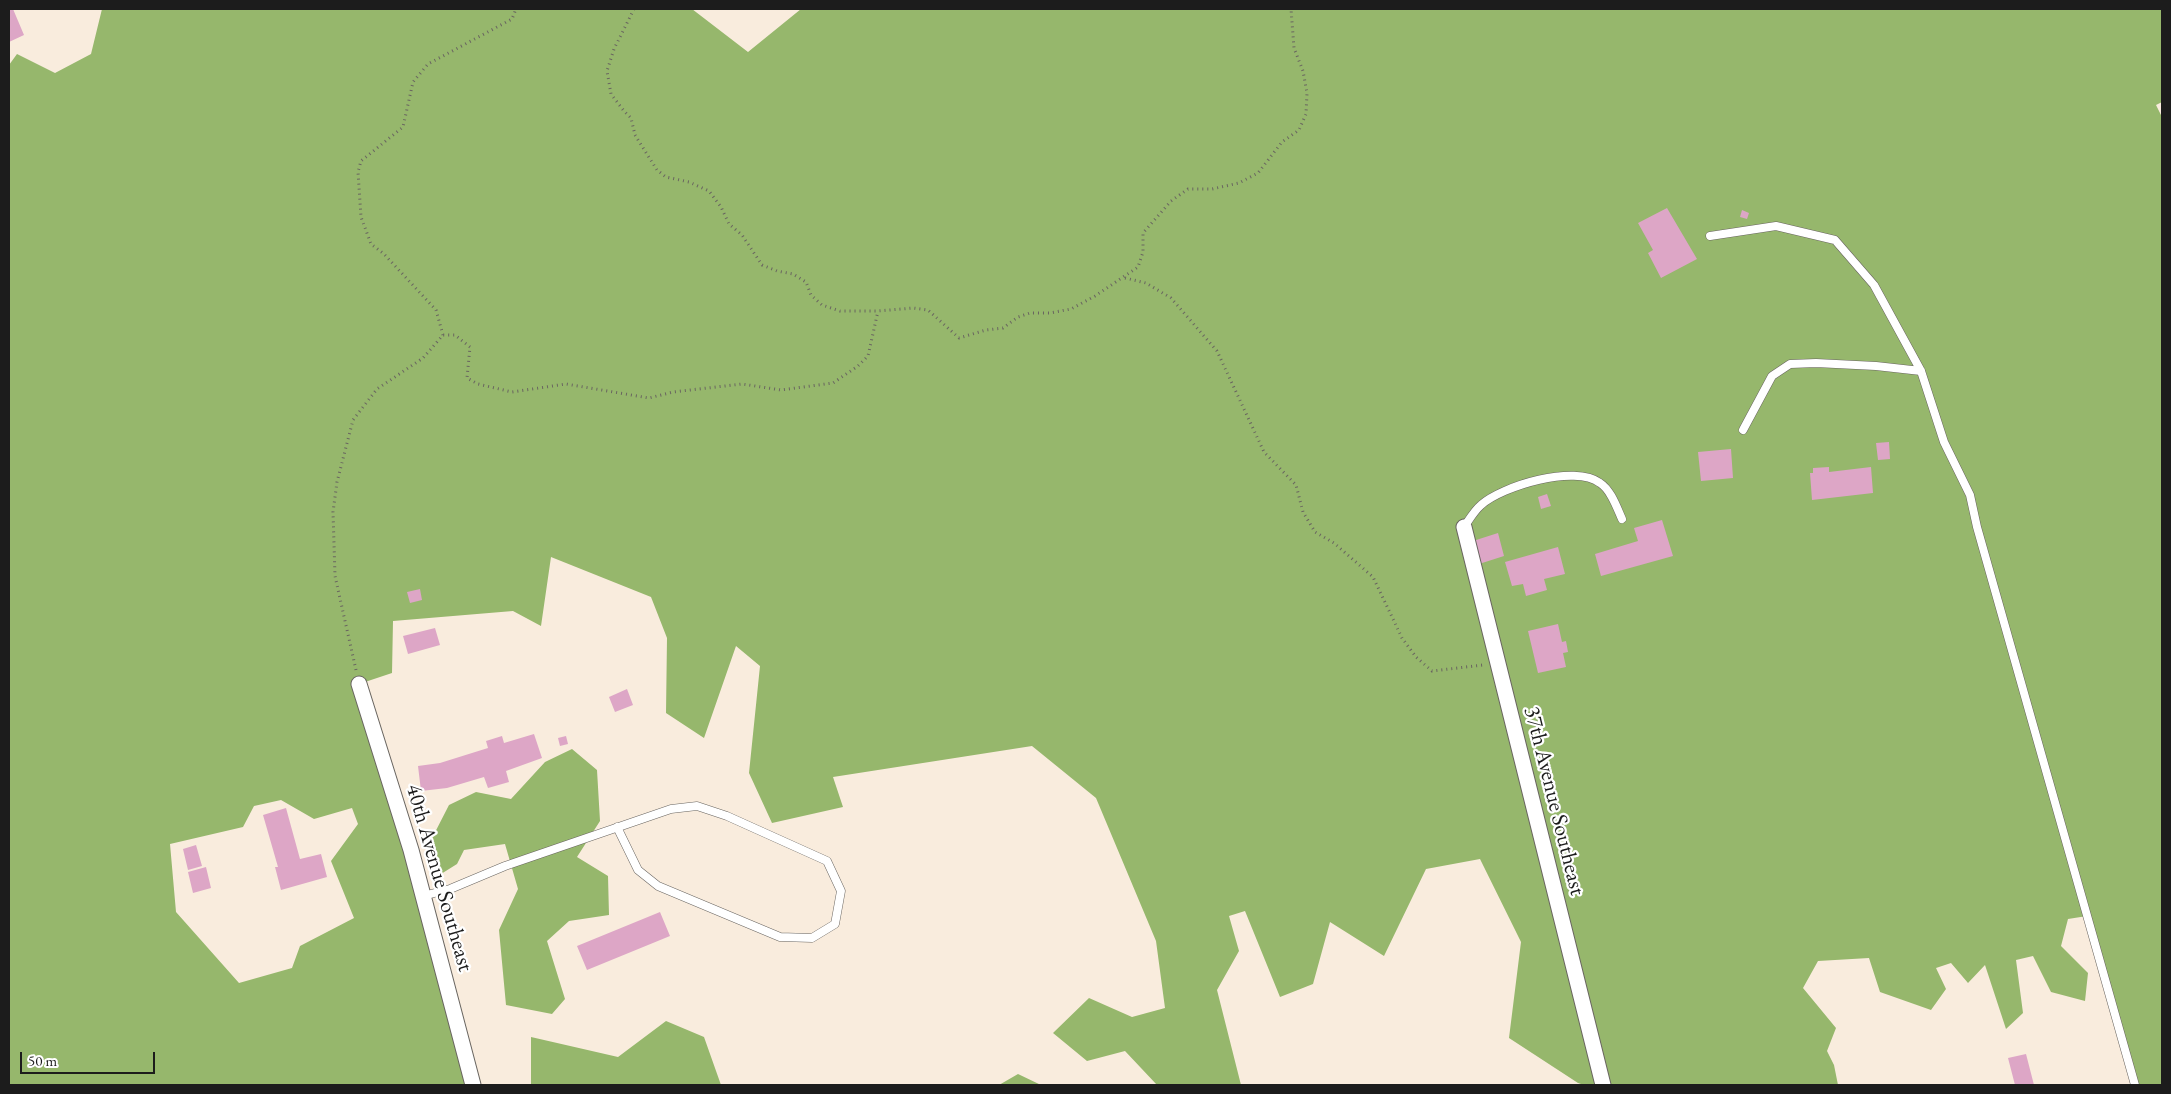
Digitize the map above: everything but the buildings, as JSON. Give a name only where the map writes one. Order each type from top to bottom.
[{"type":"street","name":"37th Avenue Southeast","points":[[1464,527],[1603,1085]]},
{"type":"street","name":"40th Avenue Southeast","points":[[359,684],[411,850],[473,1085]]},
{"type":"lane","points":[[1710,236],[1776,226],[1834,240],[1874,285],[1921,371],[1944,442],[1970,496],[1977,527],[2136,1085]]},
{"type":"lane","points":[[1743,430],[1772,376],[1790,364],[1859,365],[1921,371]]},
{"type":"lane","points":[[1464,527],[1480,506],[1494,497],[1539,480],[1561,475],[1593,478],[1602,484],[1622,519]]},
{"type":"lane","points":[[424,896],[450,889],[505,866],[617,827],[671,809],[697,806],[727,816],[827,861],[841,891],[835,924],[812,938],[780,937],[658,886],[638,870],[617,827]]},
{"type":"path","points":[[443,335],[436,310],[384,254],[371,244],[361,217],[358,172],[361,161],[403,127],[413,82],[428,64],[512,19],[516,9]]},
{"type":"path","points":[[634,9],[614,49],[607,71],[611,94],[631,118],[635,135],[657,170],[666,177],[689,182],[710,191],[721,207],[729,224],[742,235],[762,265],[777,271],[793,274],[806,282],[811,295],[822,306],[840,311],[928,310],[959,338],[986,330],[1003,328],[1018,317],[1030,313],[1050,313],[1071,309],[1125,278],[1138,267],[1143,252],[1143,233],[1171,201],[1188,189],[1212,189],[1239,183],[1258,173],[1282,142],[1300,130],[1306,114],[1307,93],[1294,48],[1291,9]]},
{"type":"path","points":[[1125,278],[1146,284],[1171,298],[1217,351],[1264,452],[1296,485],[1303,512],[1315,532],[1334,543],[1373,577],[1382,593],[1390,617],[1416,657],[1432,671],[1497,663]]},
{"type":"path","points":[[359,684],[335,576],[333,512],[338,482],[353,420],[377,389],[423,358],[443,335],[455,335],[470,347],[468,378],[478,384],[512,392],[566,384],[649,398],[674,392],[742,384],[781,390],[833,383],[858,366],[868,356],[878,311]]},
{"type":"green space","points":[[102,9],[692,9],[748,52],[801,9],[2162,9],[2162,102],[2156,105],[2162,117],[2162,1085],[2135,1085],[2087,916],[2068,919],[2061,946],[2088,973],[2085,1001],[2051,992],[2033,956],[2016,960],[2023,1013],[2006,1029],[1985,965],[1968,983],[1951,963],[1936,968],[1946,989],[1931,1010],[1880,992],[1869,958],[1818,961],[1803,988],[1836,1028],[1827,1051],[1834,1065],[1838,1085],[1584,1085],[1509,1038],[1521,942],[1480,859],[1426,869],[1384,956],[1330,922],[1313,984],[1280,997],[1245,911],[1229,916],[1239,951],[1217,990],[1241,1085],[1157,1085],[1125,1051],[1087,1061],[1053,1033],[1089,998],[1132,1017],[1165,1008],[1156,941],[1096,798],[1032,746],[833,777],[843,807],[772,823],[749,773],[760,666],[736,646],[704,738],[666,713],[667,638],[651,597],[551,557],[541,626],[513,611],[393,621],[392,673],[359,684],[473,1085],[9,1085],[9,65],[17,54],[55,73],[91,54]],"holes":[[[281,800],[314,819],[352,808],[358,824],[331,861],[354,918],[300,946],[292,968],[239,983],[176,912],[170,844],[243,827],[254,806]]]},
{"type":"green space","points":[[572,749],[597,770],[600,821],[577,857],[608,876],[609,915],[569,921],[547,941],[565,999],[552,1014],[506,1005],[499,930],[518,889],[505,844],[464,850],[457,864],[441,874],[428,846],[449,805],[476,792],[511,799],[545,762]]},
{"type":"green space","points":[[666,1021],[704,1037],[721,1085],[531,1085],[531,1037],[618,1057]]},
{"type":"green space","points":[[1018,1074],[1041,1085],[999,1085]]}]
